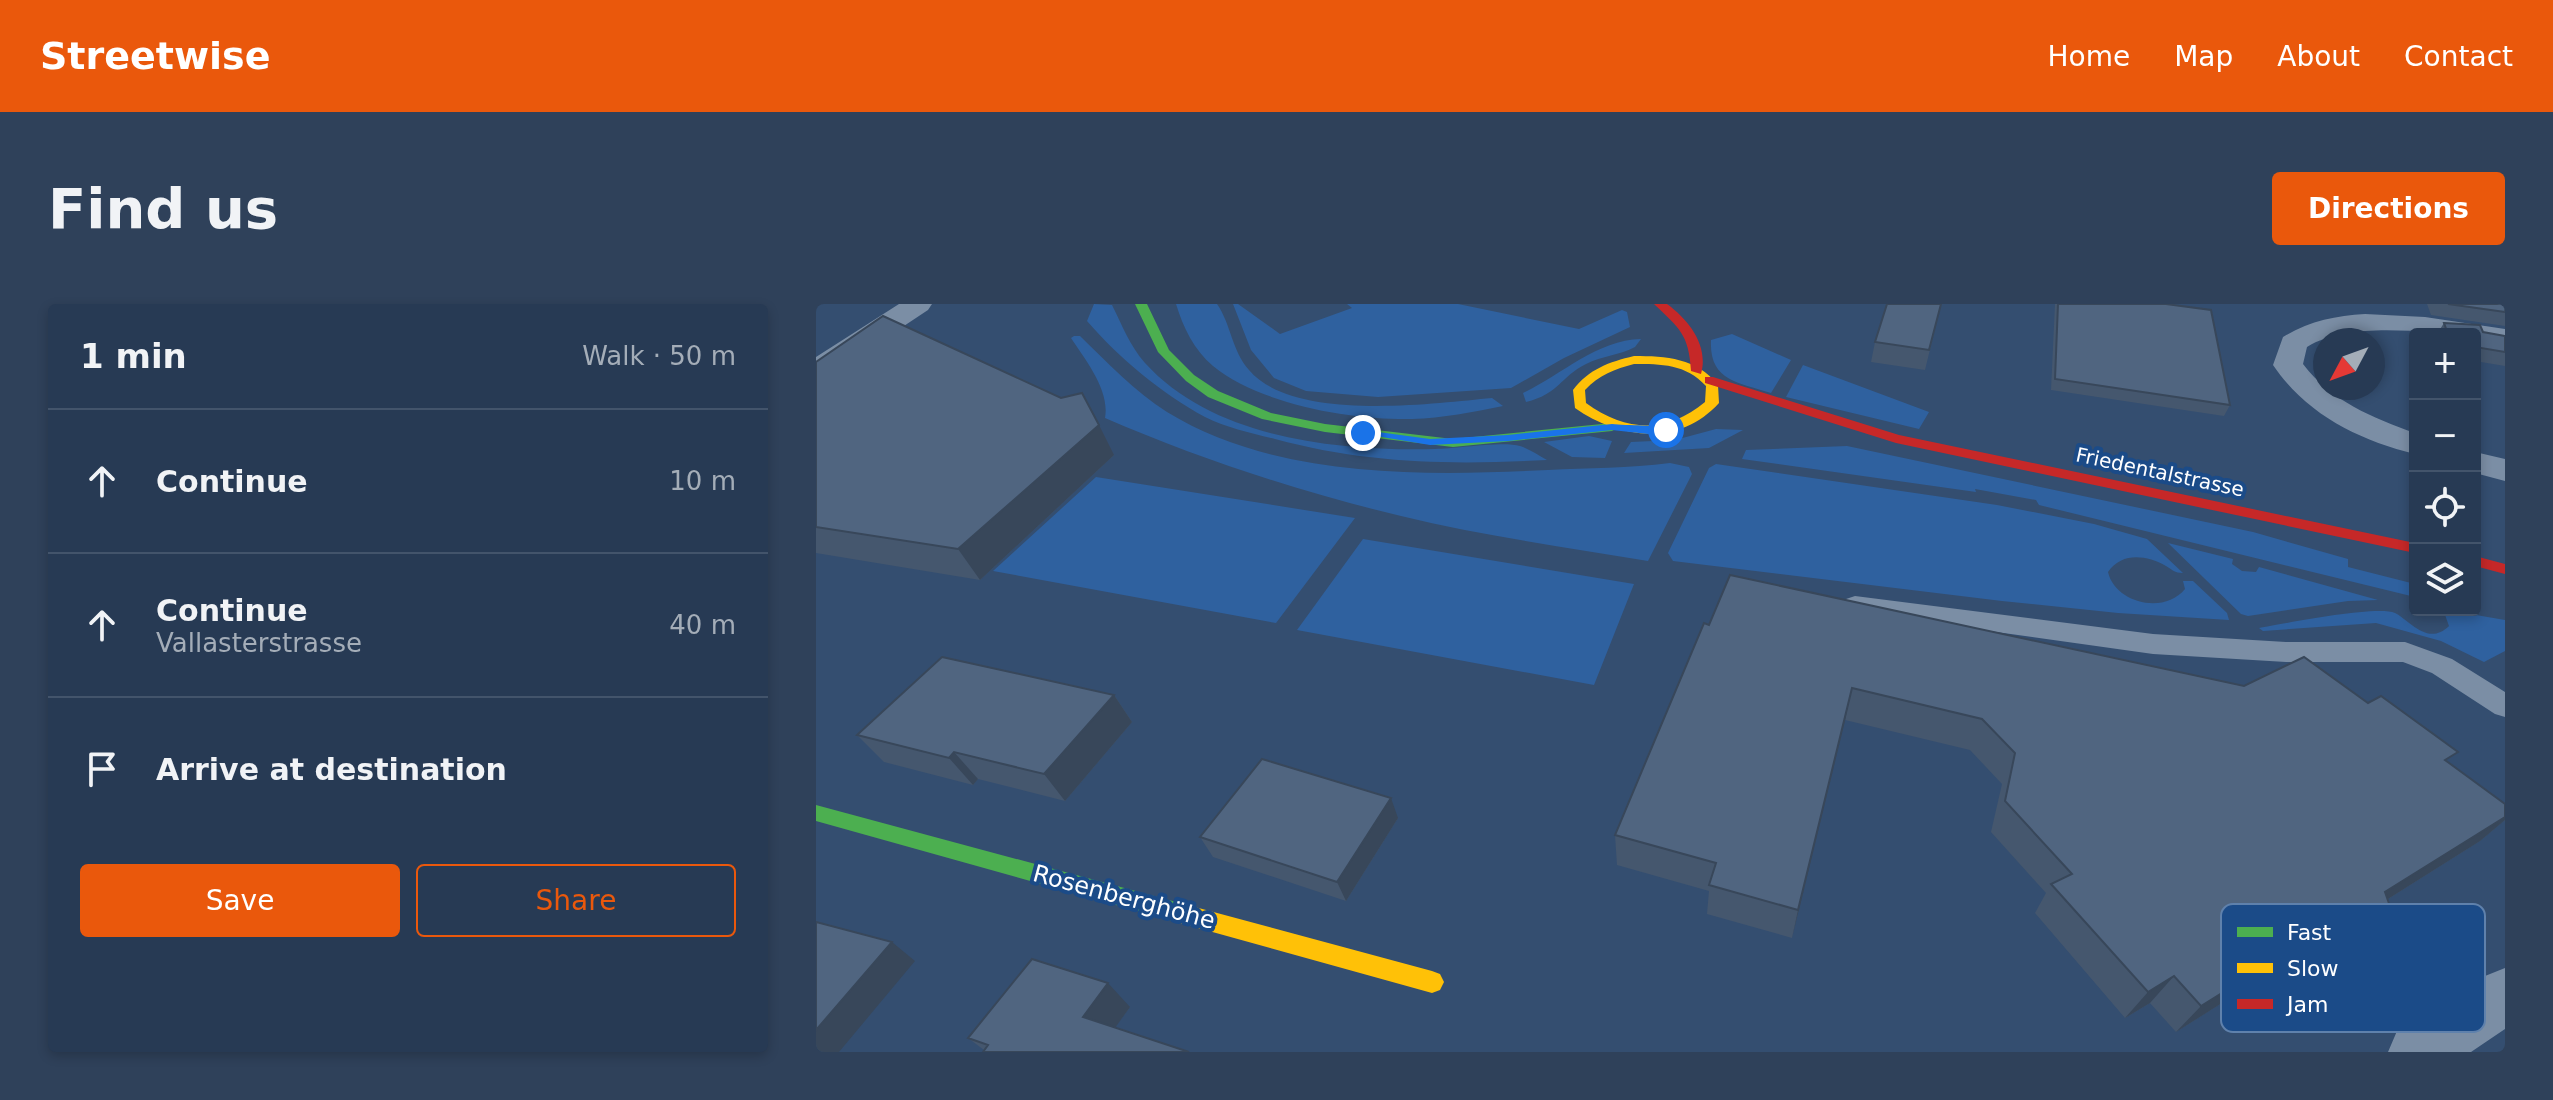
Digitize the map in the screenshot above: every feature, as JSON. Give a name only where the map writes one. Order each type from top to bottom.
[{"type":"main road","points":[[1141,304],[1167,356],[1189,377],[1218,395],[1275,418],[1430,442],[1508,438],[1612,427],[1648,431],[1682,426],[1697,419],[1712,403],[1714,394],[1703,376],[1693,334],[1677,316],[1651,310]]},
{"type":"main road","points":[[1560,399],[1579,390],[1592,375],[1630,361],[1652,343]]},
{"type":"main road","name":"Friedentalstrasse","points":[[1630,361],[1669,362],[1896,439]]},
{"type":"main road","points":[[1579,390],[1578,400],[1586,411],[1612,427]]},
{"type":"main road","points":[[1697,419],[1724,420]]},
{"type":"main road","points":[[1385,434],[1444,424]]},
{"type":"main road","name":"Friedentalstrasse","points":[[1807,430],[1896,439],[2409,547]]},
{"type":"main road","points":[[2481,563],[2505,569]]},
{"type":"main road","name":"Rosenberghöhe","points":[[816,813],[1432,982]]},
{"type":"street","points":[[816,370],[918,304]]},
{"type":"street","points":[[2409,442],[2366,427],[2323,404],[2301,384],[2288,365],[2293,343],[2314,329],[2362,321],[2505,338]]},
{"type":"street","points":[[2481,464],[2505,470]]},
{"type":"street","points":[[2485,1009],[2505,996]]},
{"type":"street","points":[[2418,1052],[2449,1032]]},
{"type":"lane","points":[[1827,601],[2153,644],[2286,652],[2405,652],[2442,666],[2505,706]]},
{"type":"shaded area","points":[[1094,304],[1112,305],[1145,363],[1173,389],[1206,409],[1242,424],[1319,443],[1358,447],[1435,449],[1512,445],[1523,447],[1547,460],[1443,462],[1377,458],[1309,447],[1230,427],[1189,408],[1127,362],[1087,321]]},
{"type":"shaded area","points":[[1176,304],[1217,304],[1249,370],[1269,386],[1297,397],[1363,406],[1492,398],[1503,406],[1435,417],[1388,419],[1335,413],[1281,400],[1233,380],[1213,366],[1190,338]]},
{"type":"shaded area","points":[[1233,304],[1238,304],[1280,334],[1352,308],[1347,304],[1458,304],[1579,329],[1622,310],[1627,312],[1630,327],[1564,358],[1511,388],[1378,397],[1306,391],[1274,378],[1251,350]]},
{"type":"shaded area","points":[[1732,334],[1791,360],[1771,393],[1737,382],[1720,372],[1712,354],[1711,340]]},
{"type":"shaded area","points":[[1080,336],[1133,386],[1167,412],[1210,434],[1255,450],[1303,461],[1352,468],[1452,473],[1670,463],[1689,467],[1692,474],[1648,561],[1432,523],[1363,507],[1251,473],[1105,418],[1106,407],[1100,386],[1071,338]]},
{"type":"shaded area","points":[[1641,339],[1629,350],[1586,364],[1546,395],[1526,402],[1523,393],[1594,352],[1609,345]]},
{"type":"shaded area","points":[[1803,365],[1929,412],[1919,429],[1786,397]]},
{"type":"shaded area","points":[[1716,429],[1743,430],[1709,448],[1624,453],[1631,442],[1675,440]]},
{"type":"shaded area","points":[[1589,436],[1612,441],[1605,458],[1572,457],[1544,442]]},
{"type":"shaded area","points":[[1847,446],[2253,532],[2348,559],[2348,567],[2409,582],[2409,596],[2039,505],[2036,500],[1975,489],[1976,492],[1742,459],[1746,450]]},
{"type":"shaded area","points":[[1716,464],[1997,505],[2094,524],[2147,539],[2183,573],[2150,559],[2127,558],[2108,572],[2112,583],[2120,591],[2141,602],[2165,602],[2185,589],[2183,581],[2193,581],[2227,613],[2229,620],[2002,601],[1673,561],[1668,553],[1709,468]]},
{"type":"shaded area","points":[[1096,477],[1355,518],[1276,623],[993,571]]},
{"type":"shaded area","points":[[1363,539],[1634,584],[1594,685],[1297,630]]},
{"type":"shaded area","points":[[2168,543],[2233,559],[2232,564],[2242,571],[2256,572],[2259,567],[2378,600],[2348,601],[2248,616],[2241,614]]},
{"type":"shaded area","points":[[2369,611],[2395,613],[2426,633],[2441,632],[2449,626],[2445,616],[2481,616],[2505,620],[2505,651],[2484,662],[2441,641],[2376,623],[2263,631],[2259,628]]},
{"type":"building","points":[[1887,304],[1941,304],[1929,350],[1875,342]]},
{"type":"building","points":[[2058,304],[2166,304],[2211,310],[2230,405],[2055,379]]},
{"type":"building","points":[[2448,304],[2505,304],[2505,312]]},
{"type":"building","points":[[883,316],[1061,398],[1082,393],[1099,425],[958,549],[816,527],[816,362]]},
{"type":"building","points":[[2444,323],[2480,325],[2483,332],[2505,336],[2505,352],[2481,348],[2481,328],[2446,328]]},
{"type":"building","points":[[1730,575],[2244,686],[2304,657],[2368,703],[2381,696],[2458,752],[2445,760],[2505,804],[2505,817],[2385,892],[2389,904],[2221,904],[2221,994],[2201,1006],[2174,976],[2148,992],[2051,884],[2072,874],[2005,801],[2015,753],[1982,719],[1852,688],[1798,910],[1709,885],[1716,863],[1615,835],[1704,623],[1709,625]]},
{"type":"building","points":[[942,657],[1114,695],[1044,774],[954,752],[949,758],[857,735]]},
{"type":"building","points":[[1262,759],[1391,798],[1337,882],[1200,837]]},
{"type":"building","points":[[816,922],[892,942],[816,1030]]},
{"type":"building","points":[[1032,959],[1108,983],[1083,1017],[1189,1052],[983,1052],[988,1045],[968,1038]]},
{"type":"traffic: fast","points":[[1141,304],[1164,352],[1190,378],[1213,394],[1267,416],[1325,428],[1453,443],[1612,427]]},
{"type":"traffic: fast","points":[[816,813],[1180,913]]},
{"type":"traffic: slow","points":[[1634,360],[1666,361],[1687,366],[1712,385],[1712,403],[1681,424],[1647,431],[1612,424],[1580,405],[1579,390],[1590,378],[1634,360]]},
{"type":"traffic: slow","points":[[1180,913],[1432,982]]},
{"type":"traffic: jam","points":[[1660,304],[1689,332],[1697,371]]},
{"type":"traffic: jam","points":[[1709,380],[1896,439],[2409,547]]},
{"type":"traffic: jam","points":[[2481,563],[2505,569]]},
{"type":"route","points":[[1363,433],[1430,442],[1508,438],[1612,427],[1666,430]]}]
